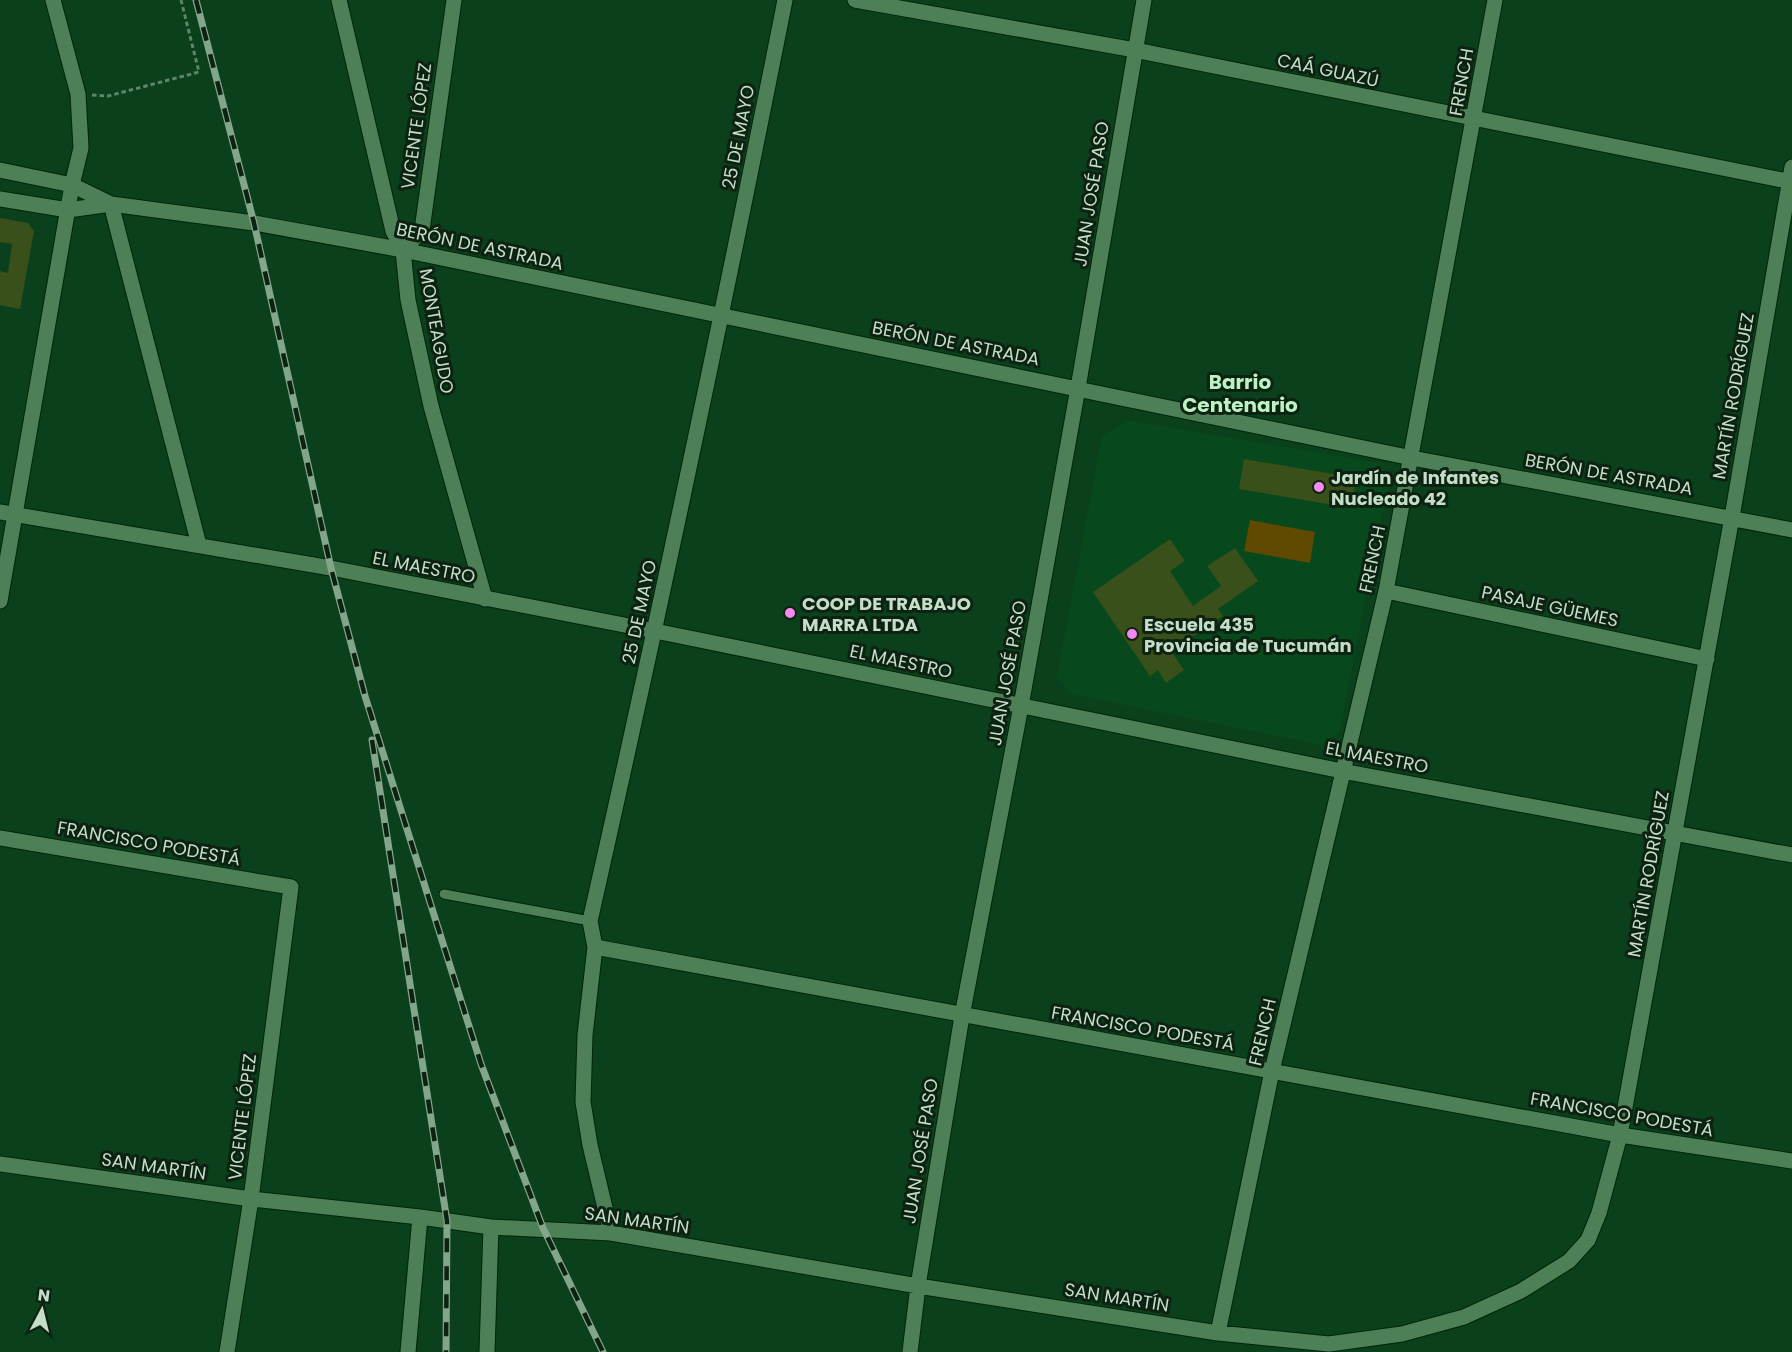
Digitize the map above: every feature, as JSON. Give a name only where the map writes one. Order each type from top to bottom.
[{"type":"street","points":[[0,602],[72,185],[81,148],[78,94],[53,0]]},
{"type":"street","name":"MONTEAGUDO","points":[[339,0],[393,231],[404,250],[408,300],[431,406],[485,599]]},
{"type":"street","name":"VICENTE LÓPEZ","points":[[404,250],[422,230],[454,0]]},
{"type":"street","name":"25 DE MAYO","points":[[611,1233],[590,1145],[583,1102],[585,1035],[595,947],[590,921],[656,631],[786,0]]},
{"type":"street","name":"CAÁ GUAZÚ","points":[[855,0],[1135,50],[1473,120],[1791,177]]},
{"type":"street","name":"JUAN JOSÉ PASO","points":[[910,1352],[918,1286],[962,1016],[1022,706],[1144,0]]},
{"type":"street","name":"FRENCH","points":[[1218,1333],[1272,1071],[1386,591],[1496,0]]},
{"type":"street","points":[[0,170],[72,185],[111,204],[199,545]]},
{"type":"street","name":"MARTÍN RODRÍGUEZ","points":[[1269,1346],[1329,1344],[1402,1334],[1464,1317],[1521,1292],[1569,1261],[1588,1240],[1599,1213],[1620,1135],[1707,659],[1791,177]]},
{"type":"street","points":[[0,200],[68,210],[111,204]]},
{"type":"street","name":"BERÓN DE ASTRADA","points":[[111,204],[254,223],[404,250],[1412,458],[1792,530]]},
{"type":"street","name":"EL MAESTRO","points":[[0,512],[331,568],[656,631],[1342,771],[1792,855]]},
{"type":"street","name":"PASAJE GÜEMES","points":[[1386,591],[1707,659]]},
{"type":"street","name":"FRANCISCO PODESTÁ","points":[[0,838],[291,887]]},
{"type":"street","name":"VICENTE LÓPEZ","points":[[227,1352],[251,1199],[291,887]]},
{"type":"street","name":"FRANCISCO PODESTÁ","points":[[595,947],[1620,1135],[1792,1161]]},
{"type":"street","name":"SAN MARTÍN","points":[[0,1164],[251,1199],[491,1227],[611,1233],[918,1286],[1218,1333],[1269,1346]]},
{"type":"street","points":[[408,1352],[420,1218]]},
{"type":"street","points":[[487,1352],[491,1227]]},
{"type":"lane","points":[[444,894],[590,921]]},
{"type":"path","points":[[78,94],[108,96],[200,72],[181,0]]},
{"type":"shaded area","points":[[1128,420],[1380,463],[1389,481],[1339,733],[1322,745],[1070,694],[1057,677],[1102,436]]},
{"type":"shaded area","points":[[1250,520],[1315,532],[1310,563],[1244,551]]},
{"type":"building","points":[[0,218],[28,223],[34,231],[20,309],[0,305],[0,271],[8,273],[12,244],[0,242]]},
{"type":"building","points":[[1244,459],[1357,478],[1351,508],[1239,489]]},
{"type":"building","points":[[1170,539],[1185,561],[1170,571],[1193,606],[1221,586],[1207,566],[1235,548],[1258,581],[1218,609],[1223,616],[1171,651],[1184,670],[1166,683],[1158,670],[1150,676],[1093,592]]},
{"type":"railway","points":[[196,0],[254,223],[331,568],[365,696],[481,1064],[543,1228],[603,1352]]},
{"type":"railway","points":[[372,740],[447,1221],[446,1352]]},
{"type":"place","name":"Jardín de Infantes Nucleado 42","points":[[1319,487]]},
{"type":"place","name":"COOP DE TRABAJO MARRA LTDA","points":[[790,613]]},
{"type":"place","name":"Escuela 435 Provincia de Tucumán","points":[[1132,634]]},
{"type":"district","name":"Barrio Centenario","points":[[1240,394]]}]
